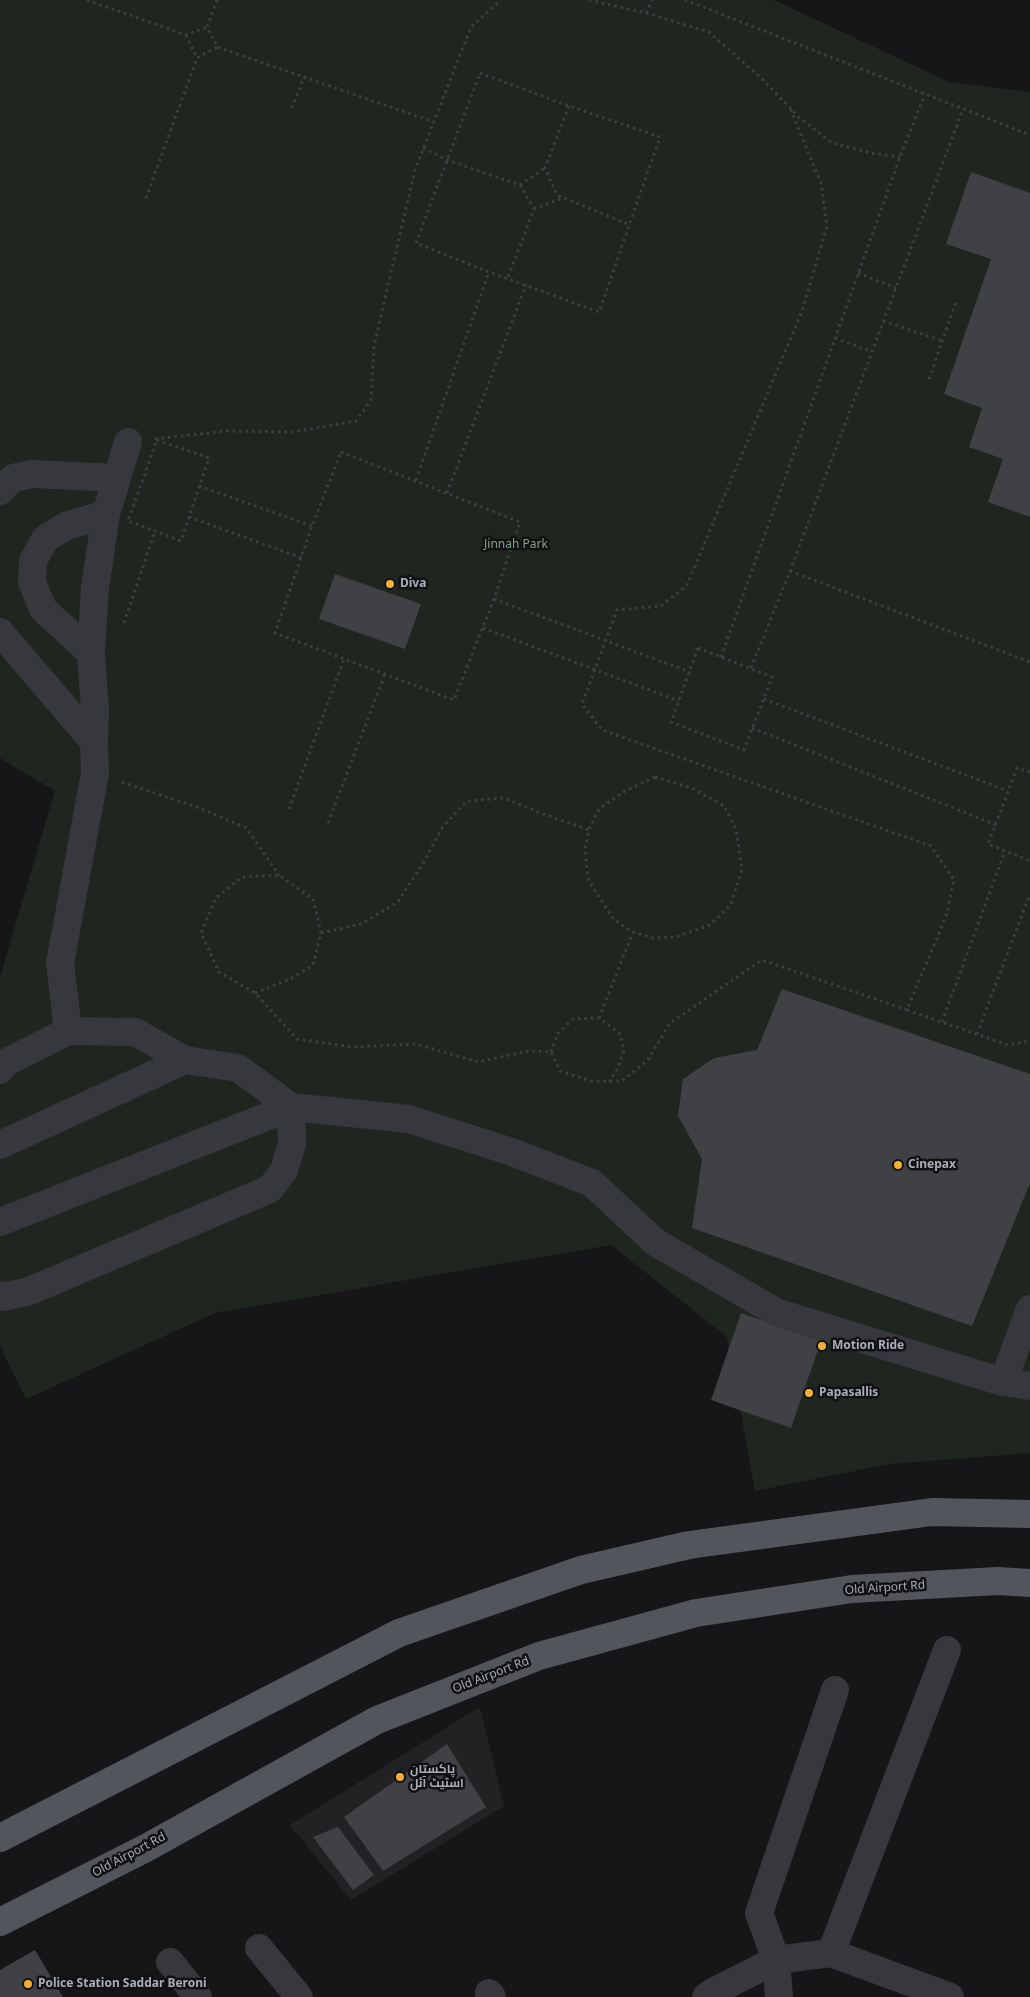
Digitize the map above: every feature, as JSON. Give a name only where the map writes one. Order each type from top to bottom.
[{"type":"main road","points":[[0,1838],[399,1633],[580,1570],[689,1545],[932,1512],[1030,1514]]},
{"type":"main road","name":"Old Airport Rd","points":[[0,1922],[146,1848],[377,1720],[539,1656],[696,1613],[852,1589],[998,1581],[1030,1583]]},
{"type":"lane","points":[[68,1032],[60,963],[95,773],[96,709],[91,653],[95,588],[106,514],[128,442]]},
{"type":"lane","points":[[0,491],[13,478],[32,474],[116,478]]},
{"type":"lane","points":[[91,653],[43,609],[32,582],[34,561],[45,539],[66,526],[106,514]]},
{"type":"lane","points":[[0,632],[94,742]]},
{"type":"lane","points":[[0,1070],[3,1064],[68,1032],[135,1032],[184,1060],[238,1068],[291,1107]]},
{"type":"lane","points":[[0,1145],[184,1060]]},
{"type":"lane","points":[[0,1295],[27,1292],[270,1189],[284,1170],[292,1144],[291,1107]]},
{"type":"lane","points":[[0,1222],[291,1107],[409,1119],[512,1152],[592,1183],[655,1242],[778,1313],[1003,1382],[1030,1386]]},
{"type":"lane","points":[[1003,1382],[1030,1308]]},
{"type":"lane","points":[[831,1952],[947,1650]]},
{"type":"lane","points":[[780,1997],[776,1960],[759,1913],[835,1690]]},
{"type":"lane","points":[[259,1948],[299,1997]]},
{"type":"lane","points":[[706,1997],[776,1960],[831,1952],[950,1997]]},
{"type":"lane","points":[[170,1962],[198,1997]]},
{"type":"path","points":[[87,0],[186,36],[207,27],[217,0]]},
{"type":"path","points":[[128,442],[226,431],[294,432],[356,421],[371,400],[376,337],[415,170],[471,27],[501,0]]},
{"type":"path","points":[[589,0],[646,13],[709,32],[761,78],[801,119],[832,143],[872,153],[900,157]]},
{"type":"path","points":[[646,13],[652,0]]},
{"type":"path","points":[[685,0],[1030,135]]},
{"type":"path","points":[[207,27],[217,47],[434,122]]},
{"type":"path","points":[[186,36],[196,58]]},
{"type":"path","points":[[146,198],[196,58],[217,47]]},
{"type":"path","points":[[480,73],[660,137],[600,312],[508,277],[489,272],[416,243],[448,160],[480,73]]},
{"type":"path","points":[[292,108],[304,77]]},
{"type":"path","points":[[721,657],[900,157],[925,94]]},
{"type":"path","points":[[520,185],[546,168],[569,106]]},
{"type":"path","points":[[790,108],[821,183],[827,226],[802,312],[687,585],[660,606],[617,610],[582,704],[602,730],[931,846],[954,880],[946,916],[907,1010]]},
{"type":"path","points":[[751,668],[790,571],[963,109]]},
{"type":"path","points":[[423,148],[448,160],[520,185],[534,209]]},
{"type":"path","points":[[546,168],[556,195],[630,225]]},
{"type":"path","points":[[508,277],[534,209],[564,198]]},
{"type":"path","points":[[416,480],[489,272]]},
{"type":"path","points":[[858,273],[896,288]]},
{"type":"path","points":[[447,494],[526,285]]},
{"type":"path","points":[[929,379],[956,302]]},
{"type":"path","points":[[883,321],[943,341]]},
{"type":"path","points":[[835,338],[872,352]]},
{"type":"path","points":[[157,440],[209,458],[199,486],[180,541],[128,521],[157,440]]},
{"type":"path","points":[[341,452],[416,480],[520,522],[494,599],[454,700],[275,633],[312,526],[341,452]]},
{"type":"path","points":[[199,486],[312,526]]},
{"type":"path","points":[[189,517],[302,558]]},
{"type":"path","points":[[124,625],[155,531]]},
{"type":"path","points":[[790,571],[1030,662]]},
{"type":"path","points":[[494,599],[690,672]]},
{"type":"path","points":[[483,628],[679,701]]},
{"type":"path","points":[[698,648],[751,668],[772,677],[744,750],[671,722],[698,648]]},
{"type":"path","points":[[289,810],[344,659]]},
{"type":"path","points":[[328,823],[385,674]]},
{"type":"path","points":[[764,699],[1008,790]]},
{"type":"path","points":[[752,728],[996,825]]},
{"type":"path","points":[[1030,772],[1017,768],[988,844],[1030,861]]},
{"type":"path","points":[[95,773],[202,809],[246,828],[279,875],[313,899],[322,934],[313,965],[292,978],[255,993]]},
{"type":"path","points":[[655,777],[692,788],[724,806],[736,829],[742,869],[731,904],[710,925],[676,937],[653,938],[633,932],[613,919],[588,879],[585,850],[589,830],[599,809],[625,791],[655,777]]},
{"type":"path","points":[[322,934],[361,924],[398,902],[422,865],[442,828],[467,800],[504,798],[589,830]]},
{"type":"path","points":[[942,1022],[1005,851]]},
{"type":"path","points":[[279,875],[242,877],[216,898],[201,933],[219,972],[255,993],[297,1039],[353,1047],[416,1044],[478,1062],[528,1051],[552,1052]]},
{"type":"path","points":[[977,1034],[1030,894]]},
{"type":"path","points":[[599,1018],[633,932]]},
{"type":"path","points":[[610,1082],[624,1052],[620,1034],[599,1018],[573,1019],[558,1033],[552,1052],[560,1071],[591,1081],[610,1082],[622,1081],[647,1060],[670,1023],[762,960],[1008,1045],[1030,1040]]},
{"type":"shaded area","points":[[480,1707],[504,1806],[351,1900],[290,1825]]},
{"type":"green space","name":"Jinnah Park","points":[[0,0],[774,0],[949,82],[1030,92],[1030,1453],[890,1464],[755,1491],[727,1337],[611,1245],[215,1313],[26,1399],[0,1346],[0,977],[55,791],[0,758]]},
{"type":"building","points":[[971,172],[1030,193],[1030,517],[988,502],[1003,459],[969,447],[982,408],[944,394],[991,259],[946,244]]},
{"type":"building","points":[[335,574],[421,604],[405,649],[319,619]]},
{"type":"building","points":[[782,989],[1030,1074],[1030,1183],[972,1326],[692,1228],[702,1159],[678,1116],[683,1079],[714,1058],[757,1050]]},
{"type":"building","points":[[741,1313],[821,1341],[791,1428],[711,1400]]},
{"type":"building","points":[[447,1744],[486,1807],[383,1871],[344,1817]]},
{"type":"building","points":[[338,1827],[374,1875],[353,1890],[313,1837]]},
{"type":"building","name":"Police Station Saddar Beroni","points":[[35,1950],[63,1997],[0,1997],[0,1970]]},
{"type":"place","name":"Diva","points":[[390,584]]},
{"type":"place","name":"Cinepax","points":[[898,1165]]},
{"type":"place","name":"Motion Ride","points":[[822,1346]]},
{"type":"place","name":"Papasallis","points":[[809,1393]]},
{"type":"place","name":"پاکستان اسٹیٹ آئل","points":[[400,1777]]},
{"type":"place","name":"Police Station Saddar Beroni","points":[[28,1984]]}]
